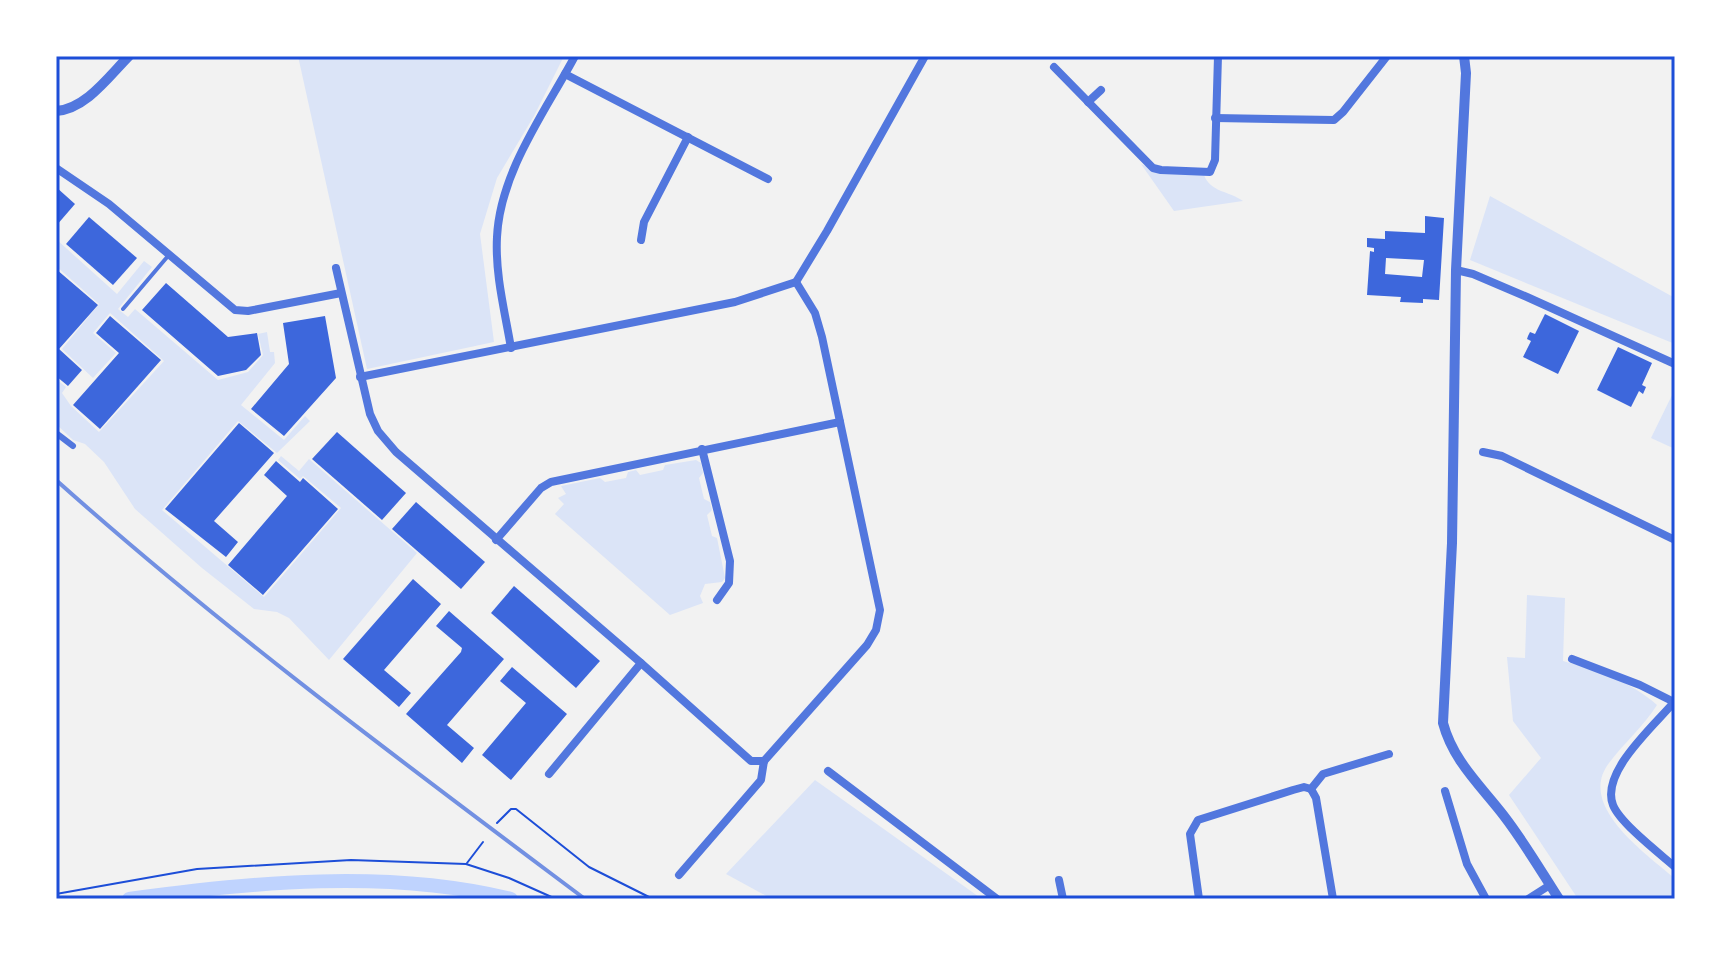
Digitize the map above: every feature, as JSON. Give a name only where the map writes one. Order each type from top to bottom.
[{"type":"street","points":[[56,111],[72,108],[83,101],[129,56]]},
{"type":"street","points":[[511,348],[498,270],[497,235],[504,198],[539,119],[575,56]]},
{"type":"street","points":[[360,377],[735,302],[796,282],[925,56]]},
{"type":"street","points":[[1054,67],[1153,168],[1210,172],[1215,160],[1218,56]]},
{"type":"street","points":[[1215,118],[1334,120],[1387,56]]},
{"type":"street","points":[[1464,56],[1466,73],[1456,270],[1452,543],[1443,723],[1455,753],[1504,816],[1559,899]]},
{"type":"street","points":[[565,74],[768,179]]},
{"type":"street","points":[[1088,102],[1101,90]]},
{"type":"street","points":[[641,240],[644,222],[688,137]]},
{"type":"street","points":[[56,168],[109,204],[235,310],[248,311],[341,293]]},
{"type":"street","points":[[336,268],[370,414],[387,441],[751,761],[764,761]]},
{"type":"street","points":[[1456,270],[1527,297],[1675,364]]},
{"type":"street","points":[[679,875],[761,780],[764,761],[867,645],[876,630],[880,610],[815,313],[796,282]]},
{"type":"street","points":[[496,540],[532,497],[551,482],[840,422]]},
{"type":"street","points":[[56,433],[73,446]]},
{"type":"street","points":[[702,449],[730,561],[729,583],[717,600]]},
{"type":"street","points":[[1483,452],[1502,456],[1675,540]]},
{"type":"street","points":[[1572,659],[1640,685],[1674,702],[1616,769],[1610,789],[1613,807],[1675,867]]},
{"type":"street","points":[[549,774],[641,663]]},
{"type":"street","points":[[1311,789],[1323,774],[1389,754]]},
{"type":"street","points":[[828,771],[997,899]]},
{"type":"street","points":[[1199,899],[1190,834],[1198,820],[1304,787],[1311,789],[1316,798],[1333,899]]},
{"type":"street","points":[[1445,791],[1472,875],[1486,899]]},
{"type":"street","points":[[1449,807],[1461,806]]},
{"type":"street","points":[[1059,880],[1063,899]]},
{"type":"street","points":[[1528,899],[1550,885]]},
{"type":"lane","points":[[123,309],[169,254]]},
{"type":"path","points":[[497,823],[511,809],[516,809],[589,867],[653,899]]},
{"type":"path","points":[[466,864],[483,842]]},
{"type":"path","points":[[56,894],[197,869],[351,860],[466,864],[509,878],[556,899]]},
{"type":"shaded area","points":[[298,56],[564,56],[534,116],[497,178],[480,234],[494,342],[367,369]]},
{"type":"shaded area","points":[[1141,164],[1161,173],[1204,175],[1215,188],[1243,201],[1174,211]]},
{"type":"shaded area","points":[[1490,196],[1675,298],[1675,344],[1470,260]]},
{"type":"shaded area","points":[[56,239],[117,294],[144,261],[152,267],[118,309],[128,317],[135,309],[218,380],[248,372],[263,355],[258,334],[267,332],[275,363],[241,405],[284,440],[305,416],[310,421],[277,453],[238,421],[162,510],[264,597],[341,508],[303,476],[300,479],[278,460],[281,456],[299,471],[309,459],[417,553],[329,660],[289,618],[277,612],[254,609],[202,568],[135,509],[104,462],[56,424],[56,379],[66,387],[62,393],[71,406],[99,432],[164,361],[110,313],[93,333],[116,353],[93,378],[62,349],[99,304],[56,266]]},
{"type":"shaded area","points":[[1675,389],[1675,449],[1651,438]]},
{"type":"shaded area","points":[[696,460],[701,463],[703,473],[699,478],[704,499],[710,502],[712,510],[707,515],[712,536],[717,538],[725,578],[722,582],[705,584],[700,596],[703,603],[670,615],[555,514],[564,504],[558,498],[566,494],[561,486],[600,478],[605,482],[626,478],[628,472],[636,470],[640,475],[663,470],[665,465]]},
{"type":"shaded area","points":[[1527,595],[1565,598],[1563,661],[1625,683],[1657,705],[1609,763],[1601,779],[1601,796],[1619,828],[1674,878],[1674,896],[1663,899],[1578,899],[1509,795],[1541,758],[1513,721],[1507,657],[1525,658]]},
{"type":"shaded area","points":[[815,780],[982,899],[772,899],[726,874]]},
{"type":"building","points":[[56,187],[75,204],[56,226]]},
{"type":"building","points":[[1425,216],[1444,218],[1439,300],[1400,302],[1401,297],[1367,295],[1370,251],[1374,252],[1374,248],[1367,247],[1367,238],[1385,239],[1385,231],[1425,233]],"holes":[[[1386,258],[1424,260],[1422,277],[1385,274]]]},
{"type":"building","points":[[89,217],[137,258],[113,285],[66,244]]},
{"type":"building","points":[[56,269],[98,305],[59,349],[82,370],[68,386],[56,376]]},
{"type":"building","points":[[166,283],[228,337],[257,333],[261,355],[246,370],[218,376],[142,310]]},
{"type":"building","points":[[1545,314],[1579,331],[1558,374],[1523,357],[1531,341],[1527,339],[1530,332],[1535,334]]},
{"type":"building","points":[[110,316],[161,360],[100,429],[73,405],[119,353],[96,333]]},
{"type":"building","points":[[325,316],[336,378],[284,436],[251,409],[289,364],[283,323]]},
{"type":"building","points":[[1618,347],[1652,363],[1642,385],[1646,387],[1643,394],[1639,391],[1631,407],[1597,390]]},
{"type":"building","points":[[239,423],[274,453],[214,521],[238,542],[226,557],[165,509]]},
{"type":"building","points":[[337,432],[406,493],[382,520],[312,459]]},
{"type":"building","points":[[276,461],[300,482],[303,478],[338,509],[263,595],[228,565],[287,496],[264,475]]},
{"type":"building","points":[[416,502],[485,562],[461,589],[392,529]]},
{"type":"building","points":[[413,579],[441,604],[384,670],[411,693],[399,707],[343,659]]},
{"type":"building","points":[[514,586],[600,661],[576,688],[491,613]]},
{"type":"building","points":[[449,611],[504,659],[447,725],[474,748],[462,763],[406,714],[461,652],[462,648],[436,626]]},
{"type":"building","points":[[512,667],[567,714],[511,780],[482,755],[526,703],[500,681]]},
{"type":"waterway","points":[[129,899],[320,881],[417,884],[511,899]]},
{"type":"railway","points":[[56,480],[250,643],[585,899]]}]
